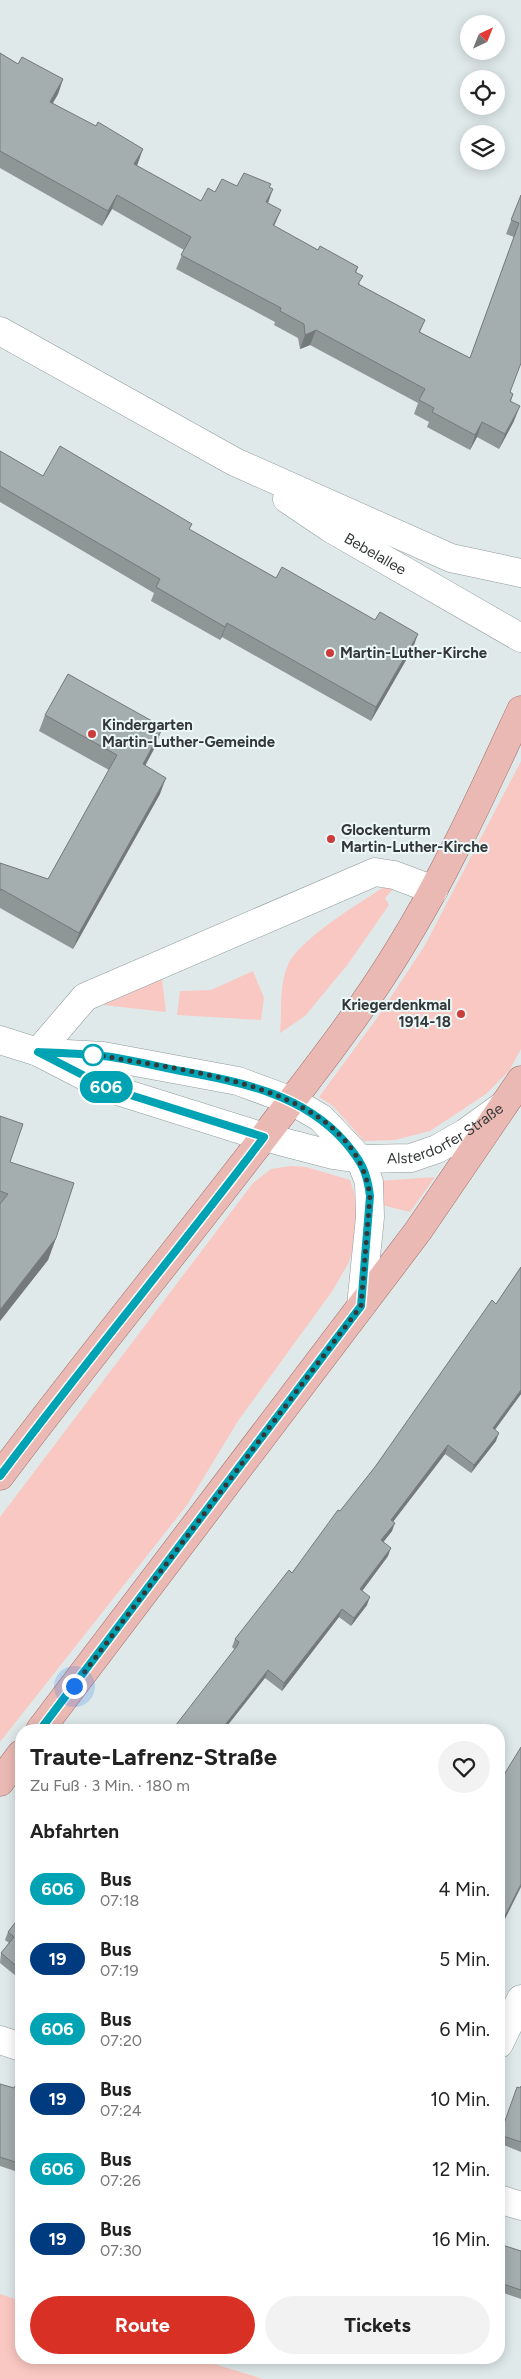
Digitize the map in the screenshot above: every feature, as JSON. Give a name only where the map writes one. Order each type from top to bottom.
[{"type":"main road","points":[[0,1476],[78,1371],[201,1220],[292,1101],[339,1038],[398,952],[434,890],[469,823],[521,710]]},
{"type":"main road","points":[[45,1724],[418,1231],[515,1091]]},
{"type":"main road","points":[[0,1782],[15,1762]]},
{"type":"street","name":"Bebelallee","points":[[0,331],[235,462],[451,558],[521,573]]},
{"type":"street","name":"Bebelallee","points":[[235,462],[330,528],[521,638]]},
{"type":"street","points":[[38,1052],[85,997],[375,872],[394,875],[434,890]]},
{"type":"street","name":"Alsterdorfer Straße","points":[[0,1040],[38,1052],[108,1088],[264,1137],[333,1155],[360,1159],[411,1158],[436,1150],[465,1133],[515,1091]]},
{"type":"street","name":"Alsterdorfer Straße","points":[[38,1052],[103,1056],[238,1081],[292,1101],[321,1118],[360,1159]]},
{"type":"street","points":[[360,1159],[369,1182],[370,1196],[361,1306]]},
{"type":"street","points":[[505,2032],[521,1999]]},
{"type":"street","points":[[0,2040],[15,2045]]},
{"type":"street","points":[[505,2201],[521,2206]]},
{"type":"shaded area","points":[[521,761],[521,1049],[509,1071],[486,1094],[430,1131],[395,1140],[364,1141],[333,1106],[319,1097],[377,1018],[425,945]]},
{"type":"shaded area","points":[[389,884],[393,889],[385,898],[389,905],[348,964],[305,1016],[280,1033],[283,981],[285,972],[294,955],[318,932]]},
{"type":"shaded area","points":[[253,971],[264,998],[261,1020],[177,1015],[180,991],[211,990]]},
{"type":"shaded area","points":[[162,979],[166,1012],[103,1005]]},
{"type":"shaded area","points":[[290,1166],[306,1167],[350,1180],[358,1205],[356,1238],[349,1262],[333,1290],[238,1421],[187,1505],[0,1742],[0,1517],[253,1183],[271,1169]]},
{"type":"shaded area","points":[[435,1177],[410,1212],[382,1205],[379,1181]]},
{"type":"shaded area","points":[[0,2294],[15,2299],[15,2364],[214,2364],[263,2379],[0,2379]]},
{"type":"building","points":[[0,53],[18,64],[22,57],[63,79],[50,102],[96,126],[98,122],[143,149],[134,164],[201,201],[208,188],[215,192],[222,179],[237,186],[244,173],[271,184],[269,187],[273,189],[266,202],[281,210],[273,225],[318,250],[320,246],[358,267],[355,272],[363,276],[358,284],[425,320],[419,332],[470,358],[519,223],[511,220],[521,195],[521,363],[510,392],[513,394],[510,401],[520,406],[505,434],[482,422],[475,435],[432,412],[434,408],[419,400],[425,389],[316,330],[305,335],[304,324],[280,311],[281,308],[181,255],[191,237],[117,195],[108,211],[0,151]]},
{"type":"building","points":[[60,446],[192,524],[189,529],[276,578],[282,567],[375,620],[380,612],[418,634],[376,707],[227,623],[225,627],[156,587],[160,579],[0,486],[0,451],[43,476]]},
{"type":"building","points":[[68,674],[152,721],[149,724],[161,731],[143,764],[166,778],[79,933],[1,889],[0,891],[0,863],[48,879],[117,755],[45,715]]},
{"type":"building","points":[[0,1116],[23,1124],[10,1162],[74,1183],[56,1238],[0,1310],[0,1204],[8,1194],[0,1191]]},
{"type":"building","points":[[521,1267],[521,1390],[493,1428],[499,1433],[474,1465],[448,1445],[391,1520],[395,1523],[381,1540],[391,1548],[360,1589],[370,1597],[354,1618],[342,1609],[284,1683],[268,1670],[226,1724],[177,1724],[237,1646],[239,1642],[235,1639],[289,1570],[292,1573],[338,1510],[340,1511],[375,1467],[492,1300],[496,1304]]},
{"type":"building","points":[[521,1747],[521,1884],[505,1916],[505,1773]]},
{"type":"building","points":[[15,1923],[15,1965],[1,1953],[14,1937],[8,1932]]},
{"type":"building","points":[[0,2084],[14,2088],[15,2086],[15,2162],[0,2157]]},
{"type":"building","points":[[521,2086],[521,2142],[505,2137],[505,2121],[517,2087],[520,2088]]},
{"type":"building","points":[[505,2246],[521,2251],[521,2290],[505,2285]]},
{"type":"bus line","name":"606","points":[[0,1476],[78,1371],[201,1220],[264,1137],[108,1088],[38,1052],[103,1056],[238,1081],[292,1101],[321,1118],[337,1133],[360,1159],[369,1182],[370,1217],[361,1306],[45,1724]]},
{"type":"place","name":"Martin-Luther-Kirche","points":[[330,653]]},
{"type":"place","name":"Kindergarten Martin-Luther-Gemeinde","points":[[92,734]]},
{"type":"place","name":"Glockenturm Martin-Luther-Kirche","points":[[331,839]]},
{"type":"place","name":"Kriegerdenkmal 1914-18","points":[[461,1014]]},
{"type":"route","points":[[74,1686],[361,1306],[370,1217],[369,1182],[360,1159],[321,1118],[292,1101],[238,1081],[103,1056],[87,1055],[93,1055]]}]
